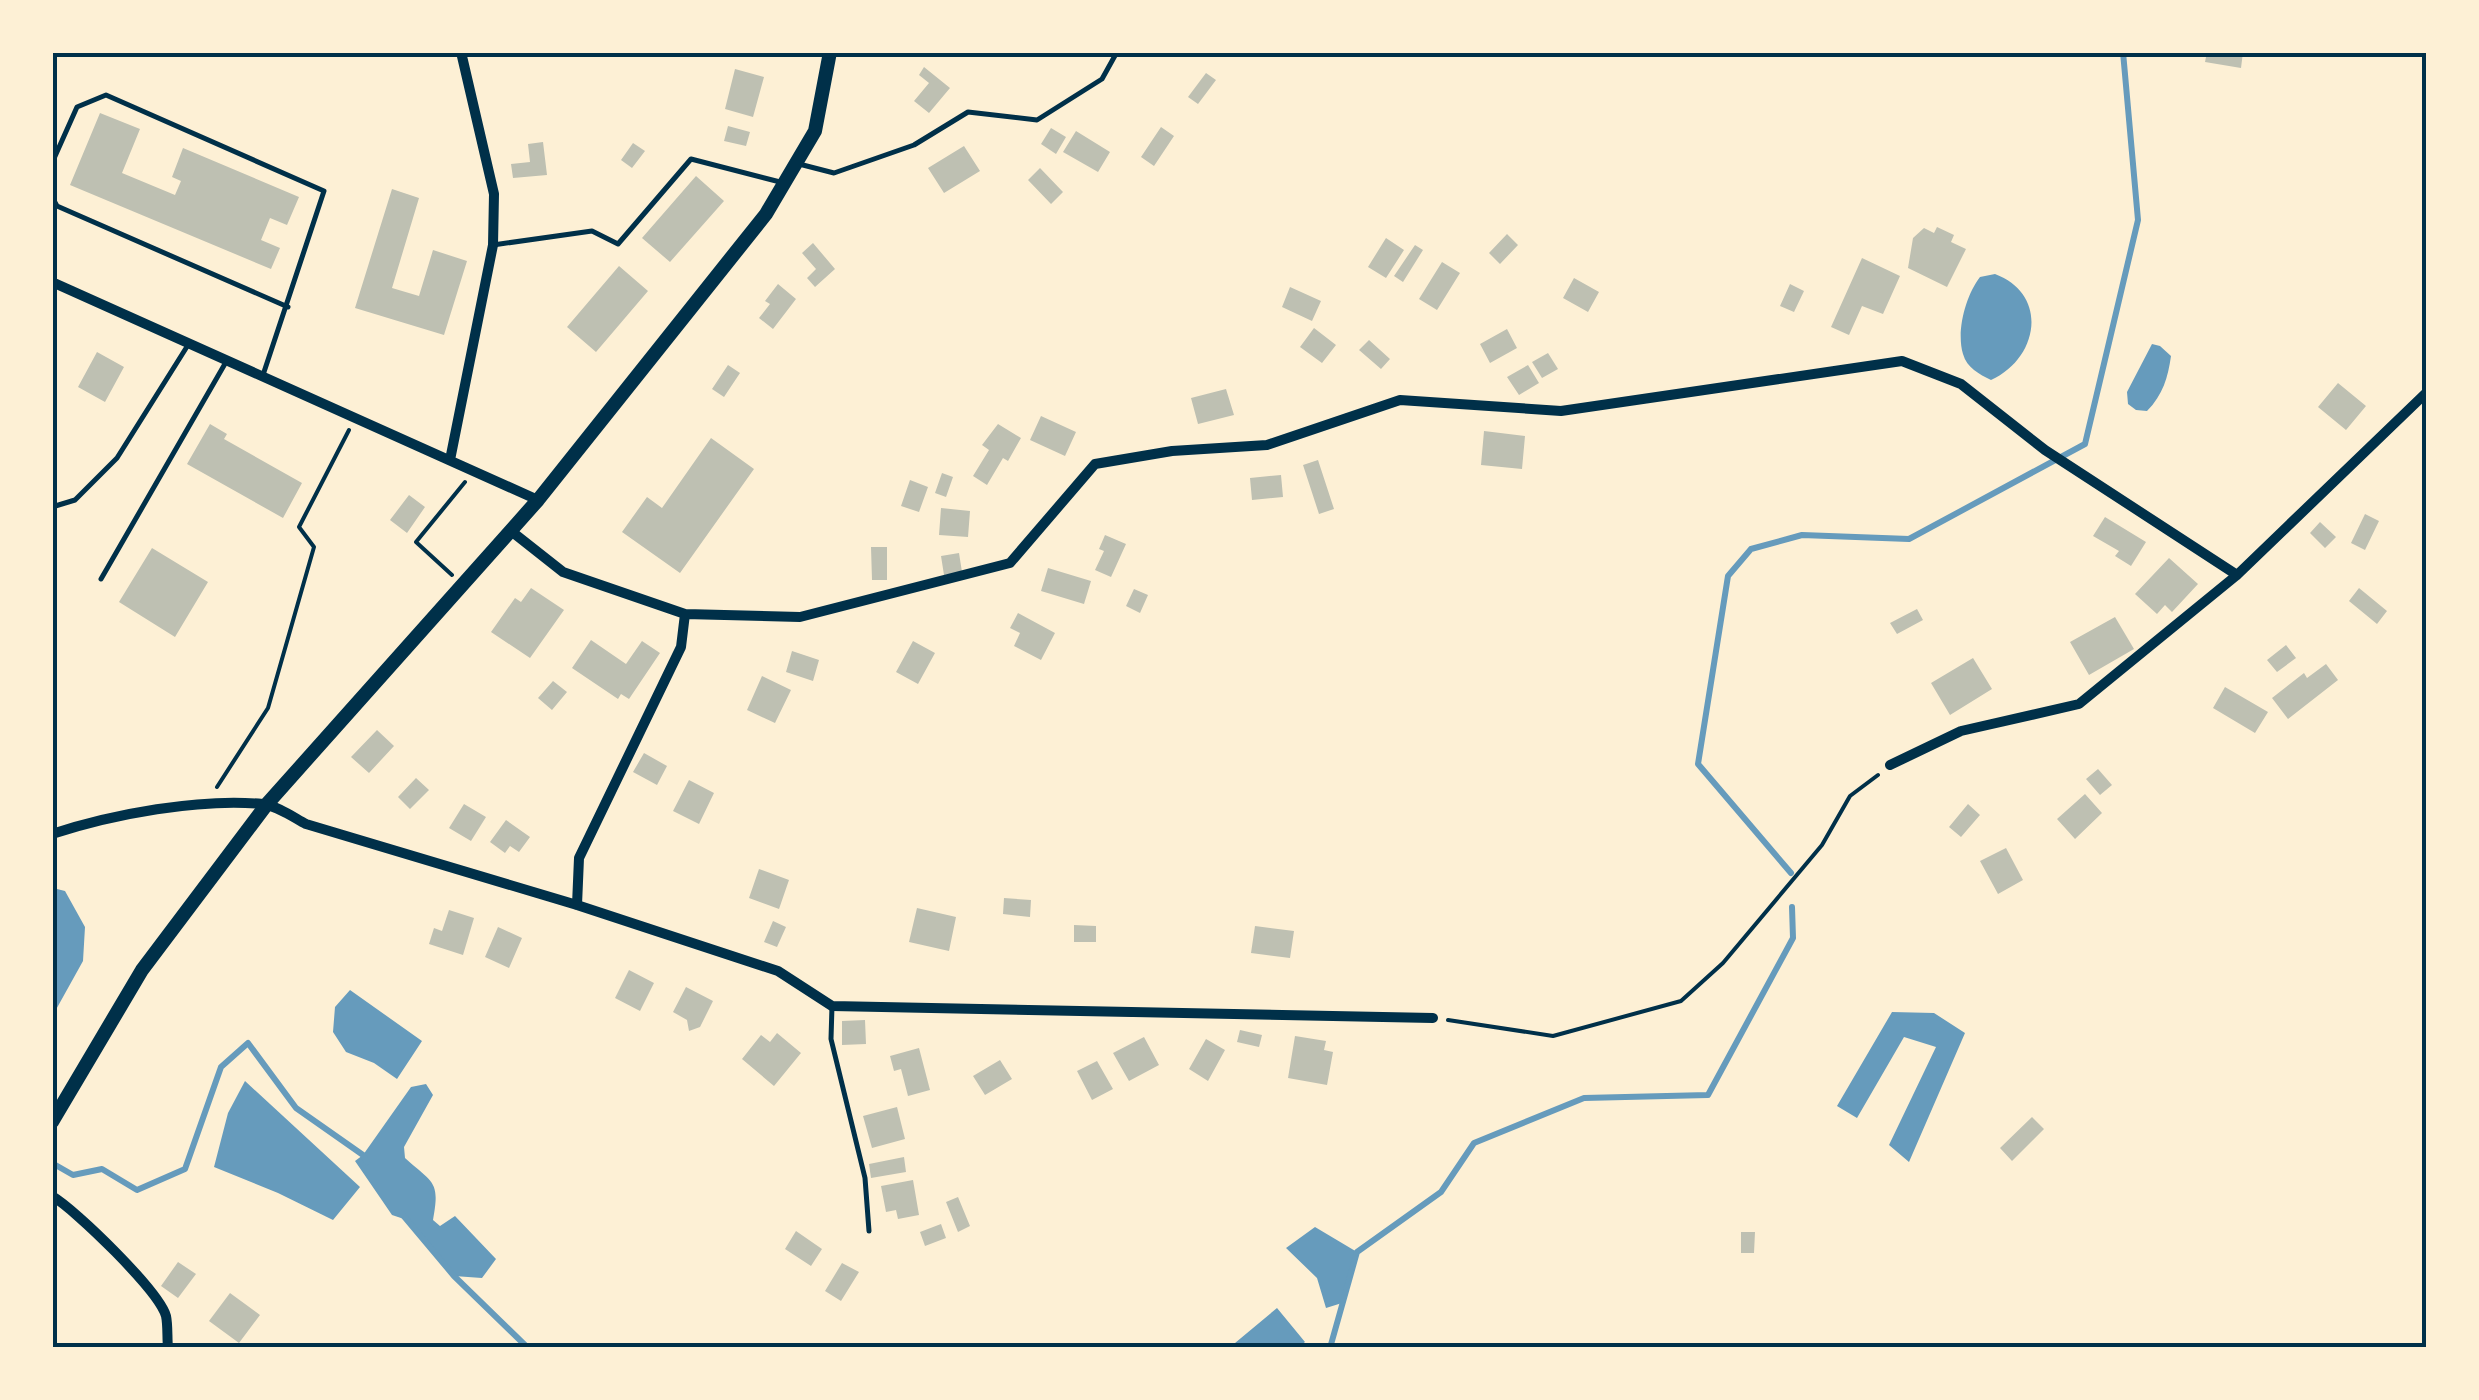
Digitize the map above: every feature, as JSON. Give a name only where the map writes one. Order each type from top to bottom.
[{"type":"main road","points":[[52,1122],[142,970],[267,804],[538,500],[766,214],[815,131],[830,52]]},
{"type":"street","points":[[450,460],[493,245],[494,194],[461,52]]},
{"type":"street","points":[[52,282],[538,500]]},
{"type":"street","points":[[511,531],[563,572],[686,614],[800,617],[1010,563],[1095,464],[1172,451],[1267,444],[1400,400],[1561,411],[1902,361],[1960,384],[2045,450],[2237,575]]},
{"type":"street","points":[[1890,765],[1961,730],[2080,704],[2237,575],[2426,392]]},
{"type":"street","points":[[577,904],[578,858],[681,648],[686,614]]},
{"type":"street","points":[[52,834],[86,823],[198,806],[267,804],[306,824],[577,904],[778,971],[832,1006],[1433,1018]]},
{"type":"street","points":[[52,1196],[67,1205],[123,1259],[166,1314],[168,1348]]},
{"type":"lane","points":[[796,163],[834,174],[914,145],[968,112],[1038,120],[1102,79],[1116,52]]},
{"type":"lane","points":[[52,163],[77,107],[106,95],[324,191],[263,375]]},
{"type":"lane","points":[[493,245],[592,231],[618,244],[691,159],[784,183]]},
{"type":"lane","points":[[52,197],[57,206],[288,307]]},
{"type":"lane","points":[[52,507],[75,500],[117,458],[190,342]]},
{"type":"lane","points":[[101,579],[228,359]]},
{"type":"lane","points":[[832,1006],[832,1039],[865,1178],[870,1231]]},
{"type":"path","points":[[198,806],[223,782],[268,708],[314,547],[299,528],[356,417]]},
{"type":"path","points":[[463,584],[416,542],[474,471]]},
{"type":"path","points":[[1433,1018],[1553,1036],[1681,1001],[1723,963],[1822,846],[1850,796],[1890,765]]},
{"type":"water","points":[[1995,274],[2024,296],[2031,327],[2019,358],[1991,380],[1967,363],[1961,335],[1975,285],[1980,277]]},
{"type":"water","points":[[2152,344],[2171,356],[2168,371],[2153,405],[2147,411],[2136,410],[2128,404],[2127,392]]},
{"type":"water","points":[[53,888],[65,891],[85,927],[83,961],[53,1015]]},
{"type":"water","points":[[350,990],[422,1041],[397,1079],[374,1063],[346,1052],[333,1032],[335,1007]]},
{"type":"water","points":[[1892,1012],[1934,1013],[1965,1033],[1909,1162],[1889,1145],[1936,1047],[1904,1037],[1857,1118],[1837,1106]]},
{"type":"water","points":[[245,1081],[360,1187],[333,1220],[214,1167],[228,1113]]},
{"type":"water","points":[[426,1084],[433,1095],[404,1147],[405,1158],[435,1190],[433,1220],[440,1226],[455,1216],[496,1259],[482,1278],[454,1276],[407,1220],[392,1215],[355,1161],[411,1087]]},
{"type":"water","points":[[1315,1227],[1357,1252],[1342,1303],[1326,1308],[1317,1278],[1286,1248]]},
{"type":"water","points":[[1277,1308],[1305,1342],[1299,1347],[1238,1347],[1235,1343]]},
{"type":"building","points":[[2207,52],[2243,52],[2241,68],[2205,62]]},
{"type":"building","points":[[924,67],[950,88],[929,113],[914,101],[929,83],[919,75]]},
{"type":"building","points":[[735,69],[764,77],[753,117],[725,109]]},
{"type":"building","points":[[1206,73],[1216,80],[1198,104],[1188,97]]},
{"type":"building","points":[[100,113],[140,129],[122,173],[175,195],[181,181],[172,177],[183,148],[299,197],[287,225],[270,218],[261,240],[280,248],[271,269],[70,185]]},
{"type":"building","points":[[728,126],[750,132],[746,146],[724,141]]},
{"type":"building","points":[[1161,127],[1174,136],[1154,166],[1141,157]]},
{"type":"building","points":[[1051,128],[1066,137],[1056,154],[1041,144]]},
{"type":"building","points":[[1076,131],[1110,152],[1098,172],[1063,152]]},
{"type":"building","points":[[543,142],[547,175],[513,178],[511,164],[530,162],[528,144]]},
{"type":"building","points":[[633,143],[645,151],[632,168],[621,160]]},
{"type":"building","points":[[964,146],[980,171],[944,193],[928,168]]},
{"type":"building","points":[[1040,168],[1063,192],[1051,204],[1028,180]]},
{"type":"building","points":[[696,176],[724,201],[670,262],[642,238]]},
{"type":"building","points":[[392,189],[419,198],[392,288],[419,296],[433,250],[467,261],[444,335],[355,308]]},
{"type":"building","points":[[1937,227],[1954,235],[1951,242],[1966,249],[1947,287],[1908,268],[1913,238],[1924,228],[1934,233]]},
{"type":"building","points":[[1507,234],[1518,245],[1500,264],[1489,253]]},
{"type":"building","points":[[1386,238],[1404,250],[1386,278],[1368,267]]},
{"type":"building","points":[[813,243],[835,269],[815,287],[807,278],[816,269],[802,253]]},
{"type":"building","points":[[1415,245],[1423,250],[1403,282],[1394,276]]},
{"type":"building","points":[[1862,258],[1900,276],[1883,314],[1862,306],[1849,335],[1831,327]]},
{"type":"building","points":[[1442,262],[1460,273],[1437,310],[1419,299]]},
{"type":"building","points":[[619,266],[648,291],[596,352],[567,327]]},
{"type":"building","points":[[1574,278],[1599,292],[1588,312],[1563,298]]},
{"type":"building","points":[[778,284],[796,299],[773,329],[759,318],[770,304],[765,301]]},
{"type":"building","points":[[1790,284],[1804,291],[1794,312],[1780,306]]},
{"type":"building","points":[[1290,287],[1321,301],[1312,321],[1282,307]]},
{"type":"building","points":[[1314,328],[1336,345],[1322,363],[1300,347]]},
{"type":"building","points":[[1507,329],[1517,348],[1490,363],[1480,344]]},
{"type":"building","points":[[1369,340],[1390,359],[1381,369],[1359,350]]},
{"type":"building","points":[[97,352],[124,367],[105,402],[78,387]]},
{"type":"building","points":[[1548,353],[1558,369],[1542,378],[1532,362]]},
{"type":"building","points":[[728,365],[740,373],[724,397],[712,389]]},
{"type":"building","points":[[1528,365],[1539,383],[1519,395],[1507,377]]},
{"type":"building","points":[[2338,383],[2366,406],[2346,430],[2318,407]]},
{"type":"building","points":[[1226,389],[1234,415],[1198,424],[1191,398]]},
{"type":"building","points":[[1041,416],[1076,432],[1065,456],[1030,440]]},
{"type":"building","points":[[210,424],[227,434],[224,439],[302,483],[283,518],[187,464]]},
{"type":"building","points":[[998,424],[1021,438],[987,485],[973,476],[989,450],[982,445]]},
{"type":"building","points":[[1484,431],[1525,436],[1522,469],[1481,465]]},
{"type":"building","points":[[711,438],[754,469],[680,573],[622,532],[647,497],[662,508]]},
{"type":"building","points":[[1318,460],[1334,509],[1319,514],[1303,465]]},
{"type":"building","points":[[942,473],[953,477],[946,497],[935,493]]},
{"type":"building","points":[[1281,475],[1283,497],[1252,500],[1250,478]]},
{"type":"building","points":[[910,480],[928,487],[919,512],[901,506]]},
{"type":"building","points":[[409,495],[425,507],[407,533],[390,520]]},
{"type":"building","points":[[941,508],[970,511],[968,537],[939,535]]},
{"type":"building","points":[[2365,514],[2379,521],[2365,550],[2351,543]]},
{"type":"building","points":[[2105,517],[2146,542],[2131,566],[2115,556],[2119,551],[2093,536]]},
{"type":"building","points":[[2320,522],[2336,537],[2325,548],[2310,533]]},
{"type":"building","points":[[1105,535],[1126,544],[1111,577],[1095,570],[1104,551],[1099,549]]},
{"type":"building","points":[[871,547],[887,547],[887,580],[872,580]]},
{"type":"building","points":[[152,548],[208,582],[175,637],[119,602]]},
{"type":"building","points":[[959,553],[962,572],[944,575],[941,556]]},
{"type":"building","points":[[2169,558],[2198,584],[2172,612],[2165,605],[2157,614],[2135,594]]},
{"type":"building","points":[[1048,568],[1091,581],[1084,604],[1041,591]]},
{"type":"building","points":[[531,588],[564,610],[530,658],[491,632],[515,598],[521,602]]},
{"type":"building","points":[[2359,588],[2387,611],[2377,624],[2349,601]]},
{"type":"building","points":[[1134,589],[1148,595],[1140,613],[1126,606]]},
{"type":"building","points":[[1917,609],[1923,620],[1897,634],[1890,623]]},
{"type":"building","points":[[1018,613],[1055,633],[1041,660],[1014,646],[1020,633],[1010,628]]},
{"type":"building","points":[[2115,617],[2134,649],[2089,675],[2070,642]]},
{"type":"building","points":[[591,640],[626,664],[642,641],[660,653],[629,699],[621,694],[618,699],[572,668]]},
{"type":"building","points":[[913,641],[935,653],[918,684],[896,672]]},
{"type":"building","points":[[2286,645],[2296,658],[2277,672],[2267,660]]},
{"type":"building","points":[[792,651],[819,660],[813,681],[786,672]]},
{"type":"building","points":[[1973,658],[1992,689],[1950,715],[1931,683]]},
{"type":"building","points":[[2326,664],[2338,680],[2288,719],[2272,698],[2304,673],[2307,678]]},
{"type":"building","points":[[762,676],[791,690],[775,723],[747,710]]},
{"type":"building","points":[[553,681],[567,692],[552,710],[538,698]]},
{"type":"building","points":[[2225,687],[2268,712],[2255,733],[2213,708]]},
{"type":"building","points":[[377,730],[394,746],[369,773],[351,757]]},
{"type":"building","points":[[644,753],[667,766],[657,785],[633,772]]},
{"type":"building","points":[[2098,769],[2112,785],[2100,795],[2086,779]]},
{"type":"building","points":[[416,778],[429,790],[410,809],[398,797]]},
{"type":"building","points":[[689,780],[714,793],[699,824],[673,811]]},
{"type":"building","points":[[2085,794],[2102,813],[2075,839],[2057,819]]},
{"type":"building","points":[[464,804],[486,817],[471,841],[449,828]]},
{"type":"building","points":[[1968,804],[1980,815],[1961,837],[1949,827]]},
{"type":"building","points":[[506,820],[530,837],[519,852],[510,846],[505,853],[490,842]]},
{"type":"building","points":[[2006,848],[2023,880],[1998,894],[1980,861]]},
{"type":"building","points":[[759,869],[789,880],[779,909],[749,898]]},
{"type":"building","points":[[1004,898],[1031,900],[1030,917],[1003,914]]},
{"type":"building","points":[[917,908],[956,917],[949,951],[909,942]]},
{"type":"building","points":[[449,910],[474,918],[463,955],[429,944],[434,928],[442,931]]},
{"type":"building","points":[[773,921],[786,927],[777,947],[764,942]]},
{"type":"building","points":[[1074,925],[1096,926],[1096,942],[1074,942]]},
{"type":"building","points":[[1255,926],[1294,931],[1290,958],[1251,953]]},
{"type":"building","points":[[498,927],[522,938],[509,968],[485,957]]},
{"type":"building","points":[[629,970],[654,983],[640,1011],[615,998]]},
{"type":"building","points":[[686,987],[713,1001],[700,1027],[689,1031],[687,1020],[673,1012]]},
{"type":"building","points":[[865,1020],[866,1044],[842,1045],[842,1021]]},
{"type":"building","points":[[1240,1030],[1262,1035],[1259,1047],[1237,1042]]},
{"type":"building","points":[[777,1033],[801,1053],[774,1086],[742,1059],[761,1035],[770,1042]]},
{"type":"building","points":[[1295,1036],[1326,1041],[1324,1050],[1333,1052],[1327,1085],[1288,1078]]},
{"type":"building","points":[[1144,1037],[1159,1065],[1129,1081],[1113,1053]]},
{"type":"building","points":[[1206,1039],[1225,1050],[1208,1081],[1189,1069]]},
{"type":"building","points":[[919,1048],[930,1090],[908,1096],[901,1069],[894,1071],[890,1056]]},
{"type":"building","points":[[1000,1060],[1012,1079],[985,1095],[973,1076]]},
{"type":"building","points":[[1097,1061],[1113,1089],[1092,1100],[1077,1071]]},
{"type":"building","points":[[897,1107],[905,1139],[872,1148],[863,1116]]},
{"type":"building","points":[[2032,1117],[2044,1129],[2012,1161],[2000,1148]]},
{"type":"building","points":[[904,1157],[906,1172],[871,1178],[869,1164]]},
{"type":"building","points":[[913,1180],[919,1215],[898,1219],[896,1210],[886,1212],[881,1186]]},
{"type":"building","points":[[958,1197],[970,1226],[958,1232],[946,1202]]},
{"type":"building","points":[[941,1224],[946,1238],[925,1246],[920,1232]]},
{"type":"building","points":[[796,1231],[822,1249],[811,1266],[785,1249]]},
{"type":"building","points":[[1741,1232],[1755,1232],[1754,1253],[1741,1253]]},
{"type":"building","points":[[178,1262],[196,1274],[178,1298],[161,1286]]},
{"type":"building","points":[[842,1263],[859,1272],[841,1301],[825,1291]]},
{"type":"building","points":[[230,1293],[260,1315],[239,1343],[209,1321]]},
{"type":"waterway","points":[[1791,873],[1698,764],[1728,576],[1751,549],[1802,535],[1909,539],[2085,444],[2138,220],[2123,52]]},
{"type":"waterway","points":[[1330,1348],[1357,1252],[1441,1192],[1474,1143],[1584,1098],[1708,1095],[1793,938],[1792,907]]},
{"type":"waterway","points":[[52,1163],[73,1175],[102,1169],[137,1190],[185,1169],[221,1067],[248,1043],[296,1108],[363,1155],[367,1162]]},
{"type":"waterway","points":[[402,1214],[454,1276],[528,1348]]}]
